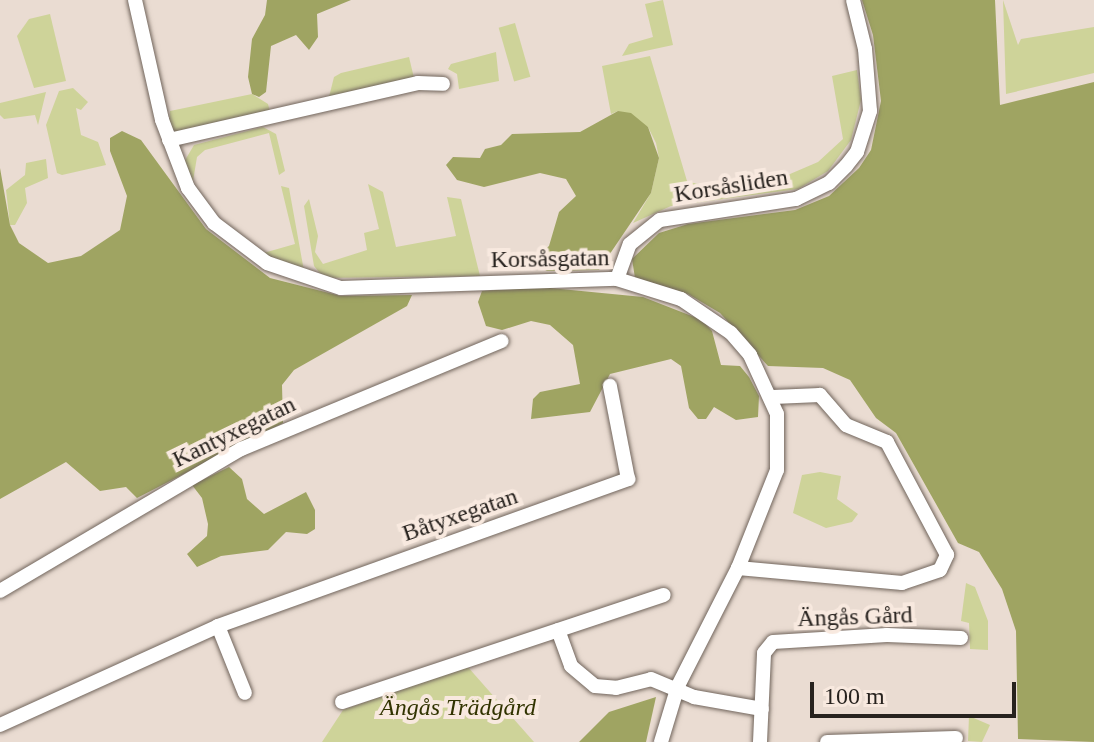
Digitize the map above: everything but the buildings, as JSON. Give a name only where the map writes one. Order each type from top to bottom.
[{"type":"street","name":"Korsåsgatan","points":[[135,0],[169,140],[188,188],[214,223],[267,263],[341,288],[617,279],[681,299],[710,316],[750,355],[773,397],[777,470],[738,568],[678,686],[661,742]]},
{"type":"street","name":"Korsåsliden","points":[[617,279],[630,244],[660,220],[796,199],[829,183],[846,166],[857,152],[870,111],[865,49],[853,0]]},
{"type":"street","points":[[169,140],[418,83],[443,84]]},
{"type":"street","name":"Kantyxegatan","points":[[0,591],[241,449],[502,341]]},
{"type":"street","name":"Båtyxegatan","points":[[0,725],[218,626],[628,479],[610,386]]},
{"type":"street","points":[[738,568],[902,583],[940,570],[947,555],[887,442],[846,425],[820,395],[773,397]]},
{"type":"street","points":[[342,702],[664,595]]},
{"type":"street","points":[[218,626],[245,693]]},
{"type":"street","points":[[558,630],[571,666],[595,686],[616,688],[651,679],[678,686],[694,697],[762,709]]},
{"type":"street","name":"Ängås Gård","points":[[760,742],[764,653],[773,642],[887,635],[961,638]]},
{"type":"street","points":[[827,742],[956,738]]},
{"type":"green space","points":[[267,0],[351,0],[317,14],[318,37],[309,50],[296,35],[271,46],[266,92],[259,97],[252,94],[248,77],[252,39],[265,15]]},
{"type":"green space","points":[[663,0],[673,45],[622,56],[629,44],[653,37],[645,4]]},
{"type":"green space","points":[[862,0],[995,0],[1000,105],[1094,82],[1094,742],[1018,739],[1016,631],[1002,589],[979,552],[958,543],[896,433],[876,418],[850,380],[823,368],[768,366],[720,313],[688,294],[635,278],[632,259],[659,233],[688,224],[795,210],[829,196],[859,168],[871,150],[881,101],[873,35]]},
{"type":"green space","points":[[1003,0],[1018,45],[1021,39],[1094,27],[1094,73],[1006,94]]},
{"type":"green space","points":[[50,14],[66,81],[34,88],[17,36],[29,19]]},
{"type":"green space","points":[[515,23],[530,77],[514,82],[499,28]]},
{"type":"green space","points":[[496,52],[499,81],[459,89],[457,74],[448,69],[451,64]]},
{"type":"green space","points":[[650,56],[687,181],[698,184],[783,177],[818,162],[843,139],[832,76],[857,70],[861,100],[851,140],[828,171],[798,189],[671,206],[633,223],[651,193],[659,158],[648,127],[618,111],[611,114],[602,66]]},
{"type":"green space","points":[[409,57],[414,78],[329,97],[334,77],[341,73]]},
{"type":"green space","points":[[73,88],[88,102],[81,110],[76,108],[81,135],[98,142],[106,165],[62,175],[57,173],[46,125],[59,91]]},
{"type":"green space","points":[[46,92],[38,125],[35,115],[4,119],[0,115],[0,103]]},
{"type":"green space","points":[[252,94],[268,104],[270,112],[178,134],[169,127],[170,111]]},
{"type":"green space","points":[[618,111],[631,113],[648,127],[659,158],[651,193],[599,270],[547,271],[536,265],[535,258],[549,246],[559,212],[576,196],[566,179],[540,173],[484,187],[457,180],[446,165],[453,157],[480,158],[485,149],[501,145],[512,134],[580,132]]},
{"type":"green space","points":[[263,127],[276,134],[285,171],[279,175],[269,133],[205,150],[197,157],[193,181],[184,162],[194,145]]},
{"type":"green space","points":[[122,131],[141,140],[206,229],[270,278],[341,296],[412,295],[407,306],[294,370],[282,385],[283,423],[137,498],[126,487],[100,491],[66,462],[0,499],[0,168],[10,225],[19,243],[48,263],[81,256],[120,230],[127,196],[110,151],[110,138]]},
{"type":"green space","points":[[46,159],[48,178],[25,188],[27,203],[15,225],[10,225],[6,190],[25,175],[26,163]]},
{"type":"green space","points":[[368,184],[383,192],[396,247],[456,236],[447,197],[461,199],[480,276],[324,278],[314,266],[304,206],[309,199],[318,236],[315,252],[323,264],[367,250],[364,233],[379,229]]},
{"type":"green space","points":[[281,186],[289,188],[304,271],[260,254],[295,244]]},
{"type":"green space","points":[[540,287],[643,297],[702,320],[712,331],[721,365],[740,366],[749,377],[759,396],[758,417],[736,420],[714,407],[706,419],[698,419],[689,408],[681,366],[671,359],[610,374],[590,412],[531,419],[533,399],[540,392],[580,384],[573,345],[550,325],[531,321],[502,330],[486,326],[478,302],[482,291]]},
{"type":"green space","points":[[229,467],[242,479],[247,499],[264,514],[306,492],[315,510],[315,529],[307,534],[286,532],[268,550],[221,556],[197,567],[187,554],[207,536],[208,524],[202,498],[192,485]]},
{"type":"green space","points":[[820,472],[841,476],[837,499],[858,514],[852,522],[826,528],[793,513],[802,475]]},
{"type":"green space","points":[[966,583],[975,587],[988,621],[988,650],[970,649],[969,623],[961,621]]},
{"type":"green space","name":"Ängås Trädgård","points":[[467,666],[534,742],[322,742],[343,710]]},
{"type":"green space","points":[[656,697],[646,742],[579,742],[609,712]]},
{"type":"green space","points":[[969,716],[990,725],[982,742],[968,741]]}]
